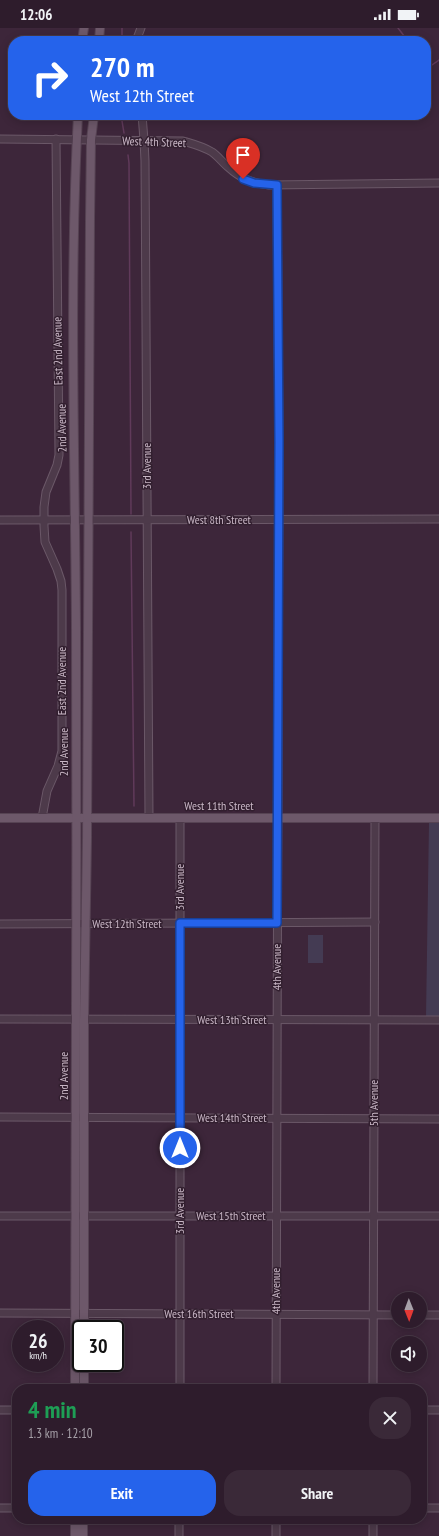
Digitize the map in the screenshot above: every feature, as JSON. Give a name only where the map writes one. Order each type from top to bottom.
[{"type":"main road","name":"2nd Avenue","points":[[78,120],[74,236],[77,924],[85,1117],[80,1216]]},
{"type":"main road","name":"2nd Avenue","points":[[75,1384],[80,1313],[80,1216],[76,1117],[86,924],[91,140],[93,120]]},
{"type":"main road","name":"West 11th Street","points":[[0,818],[439,818]]},
{"type":"main road","name":"2nd Avenue","points":[[80,1313],[82,1320]]},
{"type":"main road","points":[[84,1372],[84,1384]]},
{"type":"main road","points":[[75,1524],[75,1536]]},
{"type":"main road","points":[[83,1524],[83,1536]]},
{"type":"street","name":"3rd Avenue","points":[[142,120],[144,140],[149,818]]},
{"type":"street","name":"West 4th Street","points":[[0,139],[183,141],[198,145],[213,153],[243,179],[254,183],[277,185],[439,183]]},
{"type":"street","name":"East 2nd Avenue","points":[[42,818],[47,792],[58,766],[62,751],[62,590],[61,580],[45,542],[44,520],[46,492],[57,465],[59,455],[56,139]]},
{"type":"street","name":"4th Avenue","points":[[276,1384],[279,441],[277,185]]},
{"type":"street","name":"West 8th Street","points":[[0,520],[439,520]]},
{"type":"street","name":"3rd Avenue","points":[[180,818],[180,1384]]},
{"type":"street","name":"5th Avenue","points":[[373,1384],[375,818]]},
{"type":"street","name":"West 12th Street","points":[[0,924],[375,922]]},
{"type":"street","name":"West 13th Street","points":[[0,1019],[439,1020]]},
{"type":"street","name":"West 14th Street","points":[[0,1117],[439,1118]]},
{"type":"street","name":"West 15th Street","points":[[0,1216],[439,1216]]},
{"type":"street","name":"West 16th Street","points":[[0,1313],[391,1315]]},
{"type":"street","points":[[427,1315],[439,1315]]},
{"type":"street","points":[[0,1410],[12,1410]]},
{"type":"street","points":[[427,1410],[439,1410]]},
{"type":"street","points":[[0,1508],[12,1508]]},
{"type":"street","points":[[427,1508],[439,1508]]},
{"type":"street","points":[[179,1524],[179,1536]]},
{"type":"street","points":[[276,1524],[276,1536]]},
{"type":"street","points":[[373,1524],[373,1536]]},
{"type":"shaded area","points":[[429,822],[439,822],[439,1017],[426,1017]]},
{"type":"shaded area","points":[[308,935],[323,935],[323,963],[308,963]]},
{"type":"waterway","points":[[122,28],[122,36]]},
{"type":"waterway","points":[[398,28],[404,36]]},
{"type":"waterway","points":[[431,66],[439,60]]},
{"type":"waterway","points":[[122,120],[124,133]]},
{"type":"waterway","points":[[128,155],[131,514]]},
{"type":"waterway","points":[[131,532],[134,806]]},
{"type":"route","points":[[180,1148],[180,923],[277,923],[279,441],[277,185],[254,183],[243,179]]}]
